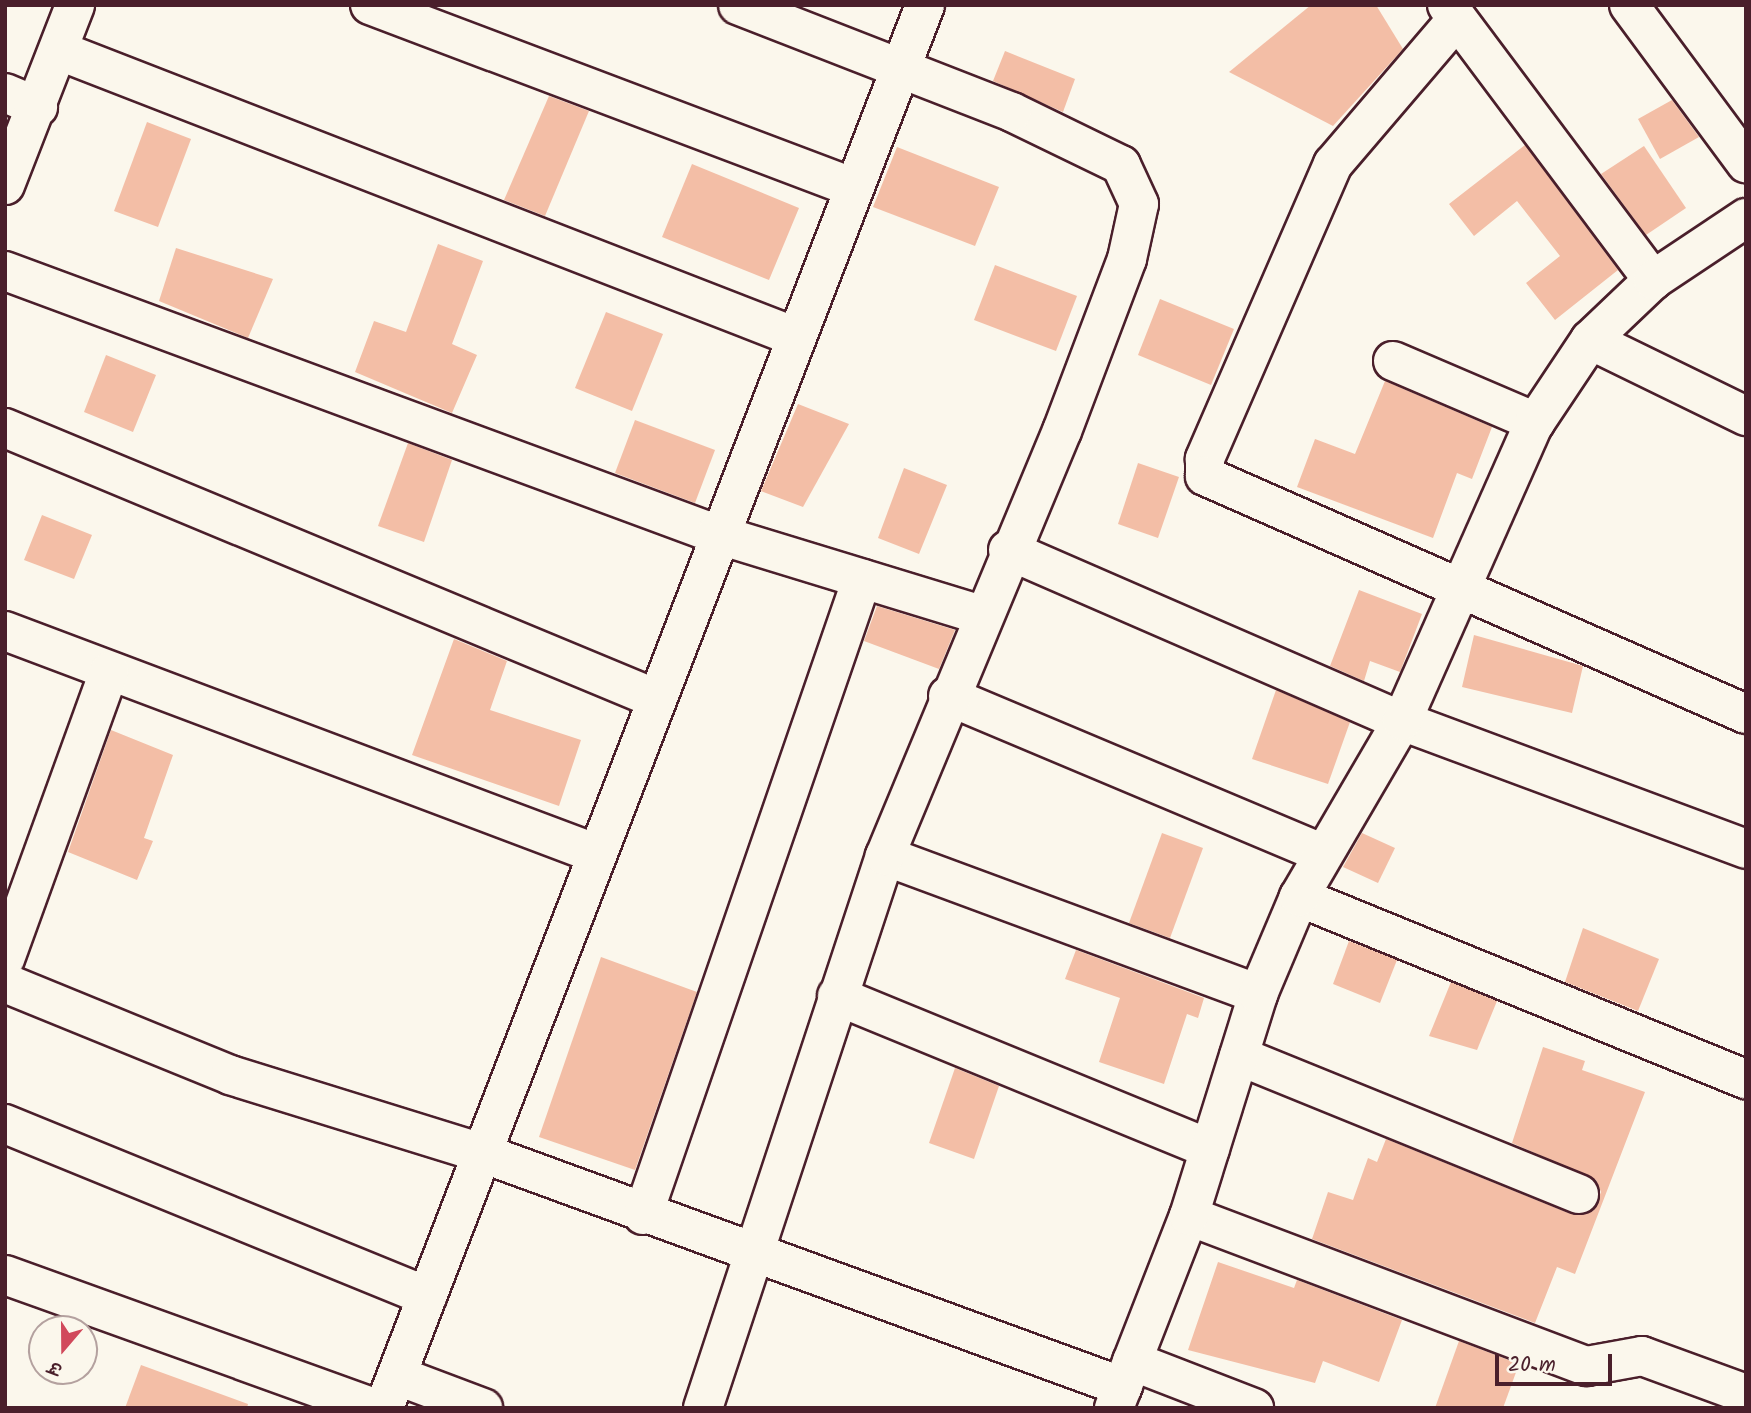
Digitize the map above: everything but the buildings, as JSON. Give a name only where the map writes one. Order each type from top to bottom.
[{"type":"street","points":[[5,186],[22,100],[60,51],[75,5]]},
{"type":"street","points":[[370,5],[852,187]]},
{"type":"street","points":[[703,1408],[759,1254],[837,996],[885,856],[1008,550],[1062,431],[1127,260],[1136,190],[1121,165],[1012,112],[738,5]]},
{"type":"street","points":[[483,1408],[391,1392],[716,534],[925,5]]},
{"type":"street","points":[[1629,5],[1746,163]]},
{"type":"street","points":[[1653,280],[1452,12],[1333,164],[1205,459],[1205,477],[1746,714]]},
{"type":"street","points":[[60,51],[796,337]]},
{"type":"street","points":[[1123,1385],[1189,1216],[1258,994],[1299,897],[1321,853],[1402,721],[1535,422],[1590,340],[1653,280],[1746,218]]},
{"type":"street","points":[[5,271],[716,534],[981,615]]},
{"type":"street","points":[[1590,340],[1746,416]]},
{"type":"street","points":[[1394,361],[1535,422]]},
{"type":"street","points":[[5,428],[654,698]]},
{"type":"street","points":[[1008,550],[1402,721],[1746,849]]},
{"type":"street","points":[[643,1215],[862,579]]},
{"type":"street","points":[[5,631],[597,854]]},
{"type":"street","points":[[5,959],[109,671]]},
{"type":"street","points":[[948,696],[1321,853]]},
{"type":"street","points":[[885,856],[1258,994]]},
{"type":"street","points":[[1299,897],[1746,1079]]},
{"type":"street","points":[[5,983],[230,1075],[482,1153],[643,1215],[1123,1385],[1254,1408]]},
{"type":"street","points":[[837,996],[1210,1149]]},
{"type":"street","points":[[1239,1056],[1579,1194]]},
{"type":"street","points":[[5,1124],[427,1296]]},
{"type":"street","points":[[1189,1216],[1587,1366],[1642,1356],[1746,1394]]},
{"type":"street","points":[[5,1275],[374,1408]]}]
